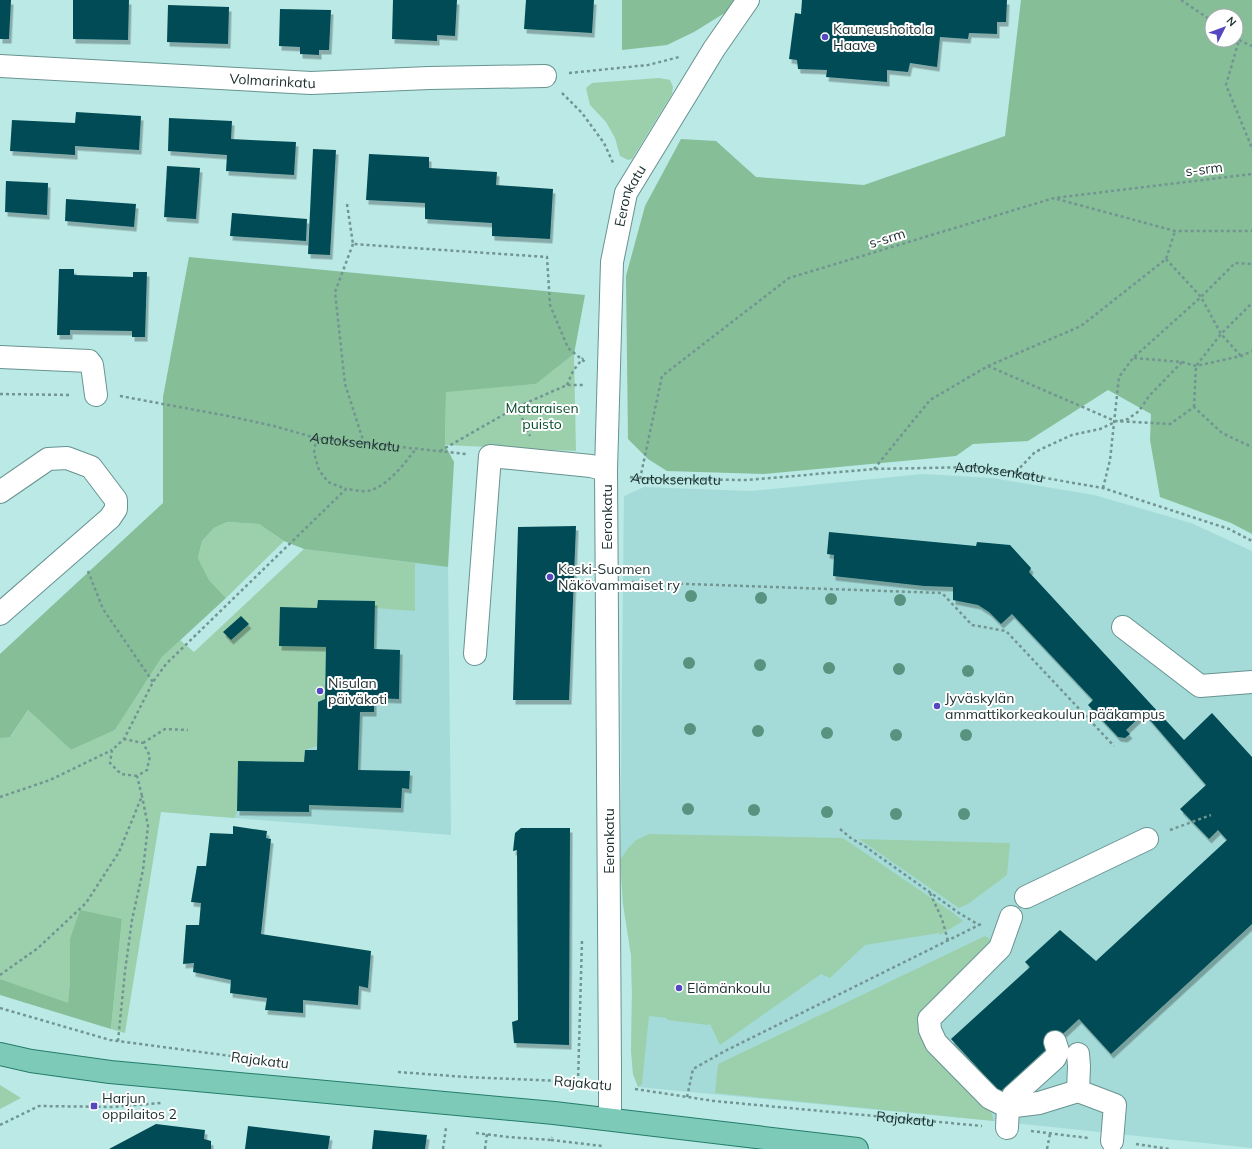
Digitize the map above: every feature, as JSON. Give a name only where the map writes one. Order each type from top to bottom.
[{"type":"main road","name":"Rajakatu","points":[[0,1054],[31,1061],[110,1072],[554,1112],[857,1149]]},
{"type":"street","name":"Eeronkatu","points":[[610,1119],[606,470],[612,262],[626,194],[714,49],[748,0]]},
{"type":"street","name":"Volmarinkatu","points":[[0,66],[311,83],[428,78],[545,76]]},
{"type":"street","points":[[0,357],[89,361],[92,365],[96,395]]},
{"type":"street","points":[[475,654],[490,456],[591,466],[606,470]]},
{"type":"street","points":[[0,492],[48,459],[67,458],[91,466],[116,500],[116,510],[110,518],[0,614]]},
{"type":"street","points":[[1123,627],[1200,686],[1252,682]]},
{"type":"street","points":[[1026,897],[1147,839]]},
{"type":"street","points":[[1011,917],[1000,948],[929,1019],[930,1030],[936,1043],[990,1098],[1008,1107],[1039,1103],[1078,1091],[1115,1106],[1112,1141]]},
{"type":"street","points":[[1007,1128],[1008,1107],[1013,1096],[1056,1058],[1058,1051],[1055,1042]]},
{"type":"street","points":[[1078,1054],[1078,1091]]},
{"type":"path","points":[[1181,0],[1204,16]]},
{"type":"path","points":[[1237,48],[1226,85],[1252,148]]},
{"type":"path","points":[[545,76],[648,65],[682,57]]},
{"type":"path","points":[[545,76],[582,113],[604,143],[615,166]]},
{"type":"path","name":"s-srm","points":[[640,479],[662,376],[789,278],[1054,198],[1252,174]]},
{"type":"path","points":[[1054,198],[1175,231],[1252,231]]},
{"type":"path","points":[[348,204],[353,244],[335,292],[345,384],[364,443]]},
{"type":"path","points":[[874,469],[930,400],[988,366],[1081,326],[1166,259],[1175,231]]},
{"type":"path","points":[[353,244],[547,258],[550,304],[568,348],[587,364]]},
{"type":"path","points":[[1166,259],[1201,297],[1221,334],[1240,356]]},
{"type":"path","points":[[1103,488],[1110,460],[1119,377],[1133,358],[1201,297],[1235,263],[1252,264]]},
{"type":"path","points":[[1252,303],[1221,334],[1196,366],[1194,407],[1222,433],[1252,447]]},
{"type":"path","points":[[1133,358],[1182,362],[1196,366],[1240,356],[1252,350]]},
{"type":"path","points":[[567,385],[573,371],[587,354]]},
{"type":"path","points":[[1016,473],[1035,452],[1072,435],[1100,429],[1115,422],[1128,419],[1139,411],[1149,396],[1182,362]]},
{"type":"path","points":[[988,366],[1115,422],[1170,424],[1194,407]]},
{"type":"path","points":[[439,451],[517,407],[567,385],[586,385]]},
{"type":"path","name":"Aatoksenkatu","points":[[0,394],[121,396],[220,414],[274,426],[316,438],[490,456]]},
{"type":"path","points":[[316,438],[314,453],[319,470],[328,482],[346,489],[368,491],[386,482],[403,465],[415,449]]},
{"type":"path","name":"Aatoksenkatu","points":[[606,470],[640,479],[748,480],[874,469],[975,467],[1103,488],[1229,529],[1252,541]]},
{"type":"path","points":[[0,797],[50,780],[112,750],[124,738],[153,682],[166,664],[346,489]]},
{"type":"path","points":[[78,546],[103,609],[153,682]]},
{"type":"path","points":[[607,581],[677,585],[942,593],[972,625],[1006,631],[1114,746]]},
{"type":"path","points":[[142,743],[165,729],[188,730]]},
{"type":"path","points":[[112,750],[110,763],[121,774],[137,776],[147,770],[150,756],[142,743],[124,738]]},
{"type":"path","points":[[118,1041],[125,970],[132,920],[143,870],[148,826],[137,776]]},
{"type":"path","points":[[0,975],[38,948],[86,903],[119,852],[142,796]]},
{"type":"path","points":[[1170,830],[1211,815]]},
{"type":"path","points":[[840,829],[852,839],[866,847],[959,913],[979,925]]},
{"type":"path","points":[[929,892],[942,919],[948,941]]},
{"type":"path","points":[[687,1097],[693,1069],[725,1051],[979,925],[1011,917]]},
{"type":"path","name":"Rajakatu","points":[[0,1008],[81,1032],[118,1041],[251,1058]]},
{"type":"path","name":"Rajakatu","points":[[397,1072],[610,1085],[714,1101],[1007,1128],[1169,1149]]},
{"type":"path","points":[[0,1125],[39,1106],[114,1107],[166,1103]]},
{"type":"path","points":[[485,1149],[487,1134]]},
{"type":"path","points":[[1047,1149],[1050,1134]]},
{"type":"path","points":[[551,1140],[603,1146]]},
{"type":"shaded area","name":"Jyväskylän ammattikorkeakoulun pääkampus","points":[[923,474],[992,478],[1094,495],[1191,523],[1252,551],[1252,1148],[994,1121],[638,1087],[633,1074],[631,1050],[631,955],[623,904],[620,860],[624,496],[644,487],[751,491]]},
{"type":"shaded area","name":"Nisulan päiväkoti","points":[[304,549],[448,567],[451,835],[183,814]]},
{"type":"green space","points":[[622,0],[735,0],[728,11],[694,32],[667,45],[622,50]]},
{"type":"green space","points":[[1021,0],[1252,0],[1252,534],[1231,523],[1160,497],[1150,440],[1151,414],[1108,390],[1028,441],[973,444],[956,456],[764,474],[667,471],[648,459],[628,439],[626,276],[645,206],[681,139],[716,141],[756,177],[864,185],[1005,136]]},
{"type":"green space","points":[[659,78],[670,80],[673,87],[672,94],[632,159],[628,160],[620,156],[615,138],[606,122],[590,105],[586,88],[592,83]]},
{"type":"green space","points":[[189,257],[585,295],[574,354],[536,384],[446,392],[445,445],[454,462],[448,567],[304,549],[284,541],[259,524],[227,522],[214,528],[202,541],[198,558],[209,580],[226,598],[162,657],[115,730],[71,750],[28,710],[10,737],[0,738],[0,654],[163,503],[163,397]]},
{"type":"green space","name":"Mataraisen puisto","points":[[574,354],[576,451],[445,445],[446,391],[536,384]]},
{"type":"green space","points":[[227,522],[259,524],[284,541],[226,598],[209,580],[198,558],[202,541],[214,528]]},
{"type":"green space","points":[[304,549],[415,563],[415,611],[375,608],[375,601],[318,600],[317,608],[279,646],[326,647],[325,699],[318,702],[317,746],[305,750],[304,762],[238,761],[237,811],[235,818],[161,812],[125,1033],[111,1029],[122,919],[70,980],[68,1004],[0,979],[0,738],[11,736],[28,710],[71,750],[115,730],[162,657],[180,640],[194,652]]},
{"type":"green space","points":[[649,834],[843,838],[963,921],[940,935],[939,933],[865,945],[830,978],[821,974],[720,1045],[710,1024],[667,1020],[667,1018],[649,1016],[642,1084],[638,1087],[633,1074],[631,1050],[631,955],[623,904],[620,860],[636,840]]},
{"type":"green space","points":[[859,839],[1010,843],[1007,875],[968,904],[959,908]]},
{"type":"green space","points":[[80,910],[122,919],[111,1029],[0,995],[0,979],[68,1003],[70,980],[70,939]]},
{"type":"green space","points":[[985,936],[994,941],[922,1014],[918,1031],[927,1047],[991,1112],[994,1121],[715,1093],[718,1064]]},
{"type":"green space","points":[[0,1085],[21,1098],[0,1109]]},
{"type":"building","points":[[0,0],[11,0],[9,39],[0,39]]},
{"type":"building","points":[[73,0],[129,0],[128,40],[73,39]]},
{"type":"building","points":[[393,0],[457,0],[455,36],[437,35],[437,41],[392,39]]},
{"type":"building","points":[[526,0],[594,0],[592,33],[524,29]]},
{"type":"building","points":[[802,0],[1007,0],[1006,22],[997,22],[997,34],[969,33],[968,39],[940,37],[937,67],[910,63],[908,72],[887,70],[887,82],[826,77],[827,70],[798,69],[797,60],[789,59],[795,13],[801,14]]},
{"type":"building","points":[[168,5],[229,7],[228,44],[167,42]]},
{"type":"building","points":[[280,9],[331,10],[329,50],[319,50],[319,55],[300,54],[300,47],[279,46]]},
{"type":"building","points":[[76,112],[141,116],[139,150],[75,146],[75,155],[10,151],[12,120],[75,123]]},
{"type":"building","points":[[169,118],[232,121],[231,139],[296,142],[294,175],[226,171],[227,155],[168,151]]},
{"type":"building","points":[[313,149],[336,150],[330,255],[308,254]]},
{"type":"building","points":[[369,154],[429,157],[429,168],[497,172],[496,185],[553,189],[550,239],[492,236],[492,223],[425,219],[425,203],[366,200]]},
{"type":"building","points":[[167,166],[200,168],[196,219],[164,217]]},
{"type":"building","points":[[6,181],[48,183],[47,215],[5,212]]},
{"type":"building","points":[[66,199],[136,204],[134,227],[65,221]]},
{"type":"building","points":[[232,213],[307,219],[306,241],[230,236]]},
{"type":"building","points":[[59,269],[74,269],[74,275],[133,277],[133,272],[147,272],[145,337],[132,337],[132,331],[70,330],[70,335],[57,335]]},
{"type":"building","points":[[576,526],[569,700],[513,700],[518,527]]},
{"type":"building","points":[[829,532],[976,546],[977,542],[1010,545],[1031,568],[1029,572],[1184,740],[1212,713],[1252,757],[1252,924],[1111,1054],[1079,1019],[1000,1092],[951,1039],[1030,967],[1025,962],[1060,930],[1096,961],[1227,840],[1218,830],[1209,839],[1180,809],[1206,785],[1144,713],[1126,730],[1130,734],[1125,738],[1118,737],[1088,705],[1093,700],[1012,614],[1001,624],[989,612],[978,605],[953,600],[953,587],[924,586],[833,576],[834,555],[827,554]]},
{"type":"building","points":[[318,600],[375,601],[374,649],[400,650],[399,699],[374,698],[374,712],[360,712],[358,770],[410,771],[409,789],[402,788],[401,808],[309,805],[309,812],[237,811],[238,761],[304,762],[305,750],[317,750],[318,702],[325,699],[326,647],[279,646],[280,607],[317,608]]},
{"type":"building","points":[[241,616],[249,624],[231,640],[223,632]]},
{"type":"building","points":[[233,826],[267,831],[266,838],[271,839],[261,934],[371,951],[368,988],[359,986],[358,1005],[303,1000],[303,1013],[265,1010],[267,998],[230,993],[231,980],[193,972],[194,963],[183,964],[186,925],[199,925],[201,903],[191,902],[197,866],[206,866],[210,833],[233,834]]},
{"type":"building","points":[[521,828],[570,828],[569,1045],[514,1043],[512,1022],[518,1020],[517,850],[513,851],[515,833]]},
{"type":"building","points":[[156,1124],[205,1130],[204,1139],[211,1141],[211,1149],[109,1149]]},
{"type":"building","points":[[248,1126],[330,1136],[328,1149],[245,1149]]},
{"type":"building","points":[[374,1130],[427,1135],[425,1149],[372,1149]]},
{"type":"place","name":"Kauneushoitola Haave","points":[[825,37]]},
{"type":"place","name":"Keski-Suomen Näkövammaiset ry","points":[[550,577]]},
{"type":"place","name":"Nisulan päiväkoti","points":[[320,691]]},
{"type":"place","name":"Jyväskylän ammattikorkeakoulun pääkampus","points":[[937,706]]},
{"type":"place","name":"Elämänkoulu","points":[[679,988]]},
{"type":"place","name":"Harjun oppilaitos 2","points":[[94,1106]]}]
